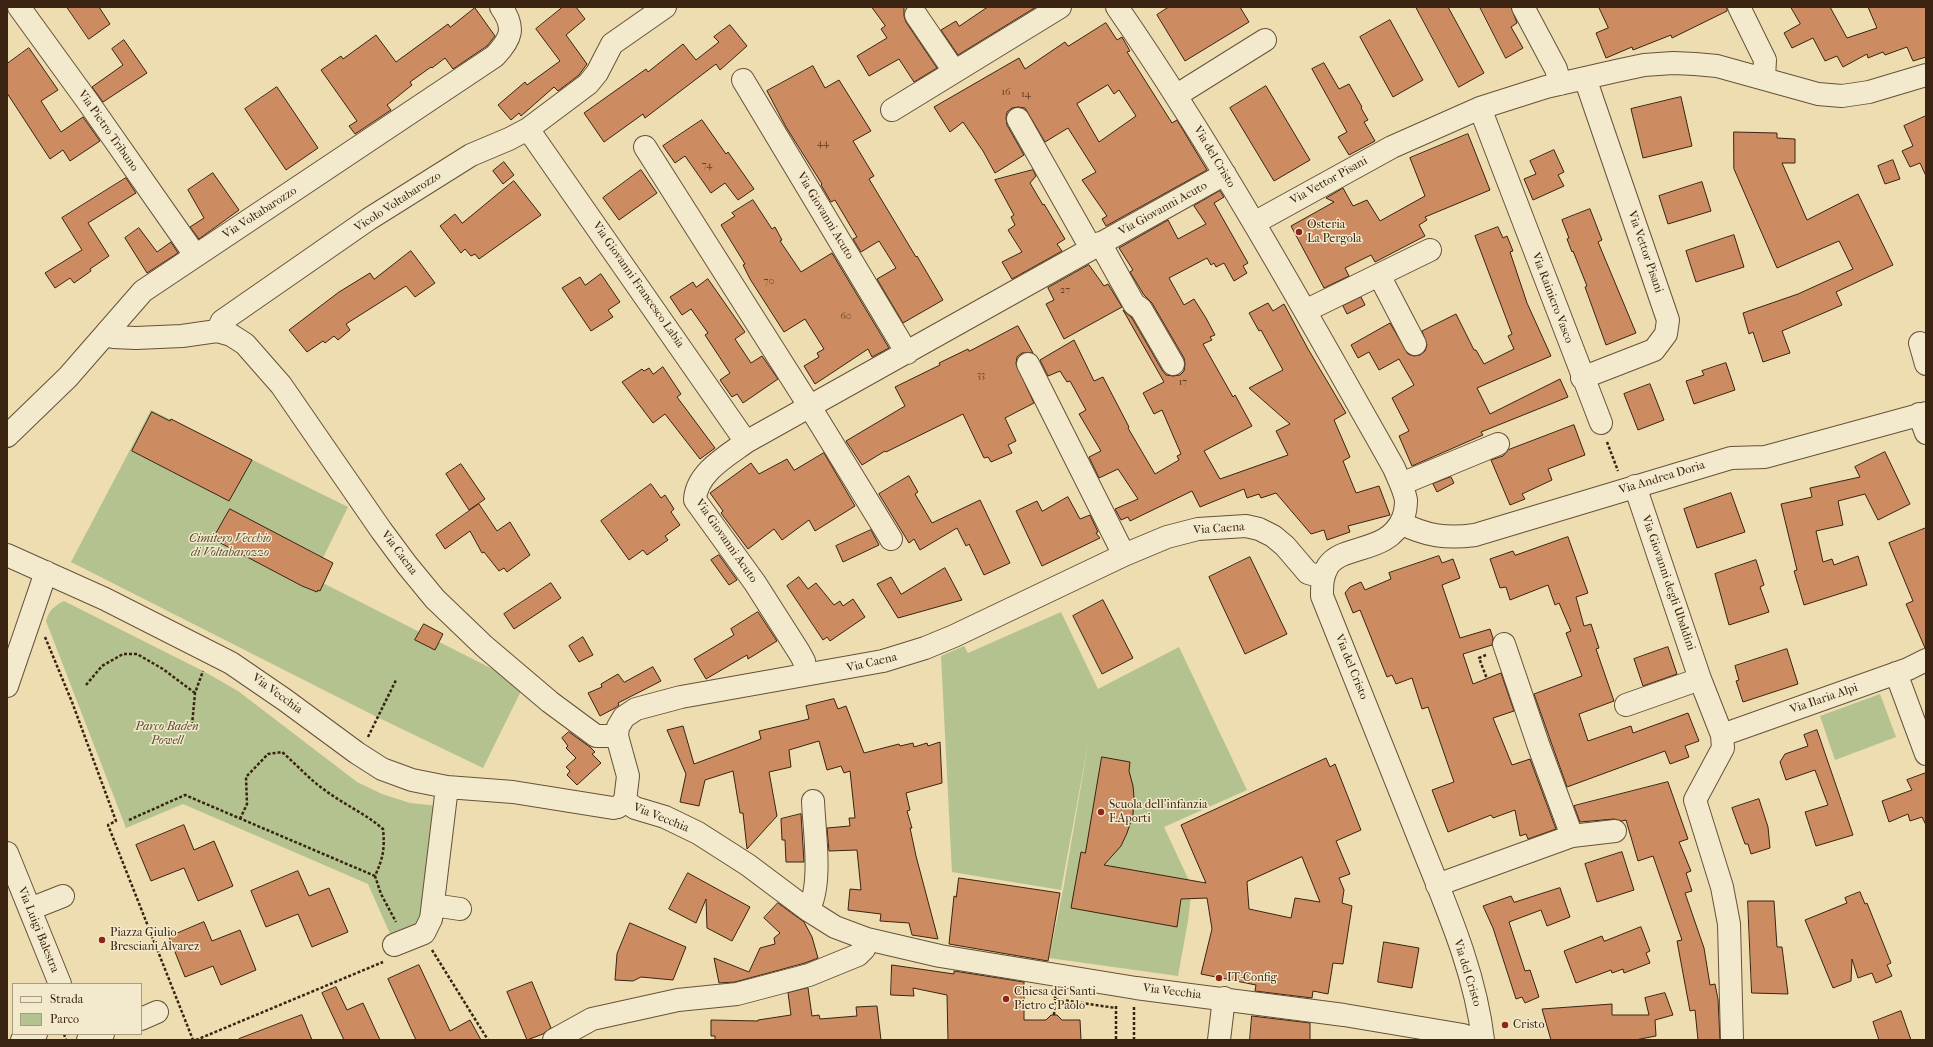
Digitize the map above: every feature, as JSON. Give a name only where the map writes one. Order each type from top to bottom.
[{"type":"street","name":"Via Pietro Tribuno","points":[[19,7],[88,102],[194,256]]},
{"type":"street","name":"Via Voltabarozzo","points":[[7,436],[68,377],[143,291],[495,56],[507,43],[511,28],[501,7]]},
{"type":"street","name":"Vicolo Voltabarozzo","points":[[218,331],[222,321],[369,219],[471,155],[508,140],[528,129],[588,84],[597,73],[612,44],[665,7]]},
{"type":"street","points":[[892,110],[1060,7]]},
{"type":"street","name":"Via del Cristo","points":[[1117,7],[1177,95],[1226,174],[1305,310],[1401,484],[1406,500],[1405,514],[1401,523],[1393,534],[1383,541],[1335,559],[1328,566],[1323,577],[1322,596],[1437,885],[1472,981],[1479,1011],[1483,1040]]},
{"type":"street","points":[[1523,7],[1556,70],[1560,84]]},
{"type":"street","points":[[1739,7],[1765,60],[1764,78]]},
{"type":"street","points":[[916,15],[954,71]]},
{"type":"street","points":[[1177,95],[1266,40]]},
{"type":"street","name":"Via Vettor Pisani","points":[[1254,223],[1392,147],[1480,108],[1508,98],[1560,84],[1644,65],[1672,63],[1717,66],[1764,78],[1790,88],[1818,94],[1842,96],[1869,92],[1926,75]]},
{"type":"street","name":"Via Vettor Pisani","points":[[1582,378],[1654,350],[1666,334],[1668,320],[1585,78]]},
{"type":"street","name":"Via Giovanni Acuto","points":[[744,80],[907,353]]},
{"type":"street","name":"Via Rainiero Vasco","points":[[1480,108],[1582,378],[1601,423]]},
{"type":"street","points":[[1018,119],[1134,304],[1141,309],[1173,364]]},
{"type":"street","name":"Via Giovanni Francesco Labia","points":[[528,129],[633,276],[746,442]]},
{"type":"street","points":[[645,147],[810,407],[891,539]]},
{"type":"street","name":"Via Giovanni Acuto","points":[[806,674],[804,661],[755,582],[695,500],[698,486],[710,470],[746,442],[907,353],[1096,245],[1226,174]]},
{"type":"street","points":[[1305,310],[1430,250]]},
{"type":"street","points":[[1379,275],[1415,344]]},
{"type":"street","points":[[107,332],[113,337],[136,338],[182,336],[218,331]]},
{"type":"street","name":"Via Caena","points":[[218,331],[231,335],[245,344],[281,385],[407,565],[435,599],[466,631],[535,689],[596,736],[617,736],[618,727],[624,717],[636,709],[681,697],[806,674],[883,662],[925,648],[1124,555],[1168,537],[1198,529],[1246,526],[1259,529],[1273,536],[1285,546],[1308,572],[1323,577]]},
{"type":"street","points":[[1920,343],[1926,364]]},
{"type":"street","points":[[1028,364],[1124,555]]},
{"type":"street","name":"Via Andrea Doria","points":[[1401,523],[1425,534],[1460,537],[1475,535],[1628,482],[1731,458],[1765,456],[1924,420]]},
{"type":"street","points":[[1401,484],[1498,444]]},
{"type":"street","name":"Via Giovanni degli Ubaldini","points":[[1628,482],[1722,735],[1723,748],[1695,800],[1722,887],[1729,924],[1732,1040]]},
{"type":"street","name":"Via Vecchia","points":[[7,555],[105,599],[231,663],[285,700],[357,753],[382,769],[412,780],[447,787],[513,792],[613,808],[625,801],[634,808],[665,817],[698,833],[748,865],[808,910],[835,927],[867,939],[940,956],[1150,989],[1344,1015],[1441,1036],[1464,1035],[1477,1040]]},
{"type":"street","points":[[7,686],[46,572]]},
{"type":"street","points":[[1504,644],[1538,744],[1572,836]]},
{"type":"street","name":"Via Ilaria Alpi","points":[[1722,735],[1896,673],[1926,660]]},
{"type":"street","points":[[1896,673],[1926,754]]},
{"type":"street","points":[[1626,705],[1700,679]]},
{"type":"street","points":[[617,736],[628,776],[625,801]]},
{"type":"street","points":[[394,944],[424,933],[431,919],[447,787]]},
{"type":"street","points":[[808,910],[813,901],[816,879],[812,801]]},
{"type":"street","points":[[1437,885],[1572,836],[1615,831]]},
{"type":"street","name":"Via Luigi Balestra","points":[[7,853],[60,983]]},
{"type":"street","points":[[30,909],[63,896]]},
{"type":"street","points":[[433,905],[460,909]]},
{"type":"street","points":[[554,1040],[592,1019],[678,1000],[737,994],[809,975],[858,956],[864,949],[867,939]]},
{"type":"street","points":[[1219,1040],[1224,998]]},
{"type":"street","points":[[22,1040],[34,1035]]},
{"type":"street","points":[[88,1040],[100,1035]]},
{"type":"path","points":[[1601,423],[1628,482]]},
{"type":"path","points":[[42,630],[72,702],[116,821],[108,824],[194,1040],[394,944],[375,876],[385,847],[383,829],[371,818],[356,811],[325,790],[282,752],[268,754],[246,777],[247,804],[240,819]]},
{"type":"path","points":[[86,685],[102,666],[123,654],[137,654],[163,669],[195,693]]},
{"type":"path","points":[[192,725],[195,693],[206,666]]},
{"type":"path","points":[[365,743],[396,680]]},
{"type":"path","points":[[129,820],[184,795],[375,876]]},
{"type":"path","points":[[429,945],[488,1040]]},
{"type":"path","points":[[1054,1015],[1056,988]]},
{"type":"path","points":[[1055,999],[1116,1008]]},
{"type":"path","points":[[1116,1004],[1116,1040]]},
{"type":"path","points":[[1134,1004],[1134,1040]]},
{"type":"green space","name":"Cimitero Vecchio di Voltabarozzo","points":[[151,410],[348,507],[313,578],[524,685],[483,768],[377,717],[71,562]]},
{"type":"green space","name":"Parco Baden Powell","points":[[64,601],[203,671],[238,691],[357,782],[382,794],[410,803],[439,806],[425,917],[416,930],[391,936],[368,884],[183,804],[126,828],[46,621],[52,609]]},
{"type":"green space","points":[[1061,612],[1098,689],[1179,647],[1247,790],[1164,827],[1192,887],[1188,921],[1178,976],[1049,958],[1064,885],[1089,739],[1061,890],[952,872],[941,656],[964,646],[968,653]]},
{"type":"green space","points":[[1880,694],[1896,737],[1835,760],[1820,716]]},
{"type":"building","points":[[67,7],[99,7],[110,24],[89,39]]},
{"type":"building","points":[[563,7],[576,7],[585,19],[566,35],[587,64],[579,75],[558,91],[554,87],[521,116],[519,113],[511,120],[498,105],[525,82],[527,85],[560,61],[536,29]]},
{"type":"building","points":[[872,7],[904,7],[906,22],[937,68],[914,82],[899,59],[869,76],[857,56],[887,38],[881,29],[885,26]]},
{"type":"building","points":[[988,7],[1036,7],[958,55],[941,30],[956,21],[959,26]]},
{"type":"building","points":[[1169,7],[1240,7],[1249,22],[1185,61],[1157,15]]},
{"type":"building","points":[[1416,7],[1448,7],[1484,73],[1459,87]]},
{"type":"building","points":[[1480,7],[1511,7],[1517,23],[1511,27],[1523,48],[1506,58]]},
{"type":"building","points":[[1599,7],[1727,7],[1727,11],[1672,38],[1671,35],[1633,50],[1632,47],[1606,58],[1596,33],[1608,28]]},
{"type":"building","points":[[1791,7],[1830,7],[1847,38],[1877,28],[1868,7],[1926,7],[1926,57],[1913,61],[1907,47],[1885,55],[1883,52],[1868,58],[1867,54],[1843,67],[1837,56],[1825,61],[1813,38],[1792,48],[1784,33],[1800,24]]},
{"type":"building","points":[[475,8],[495,36],[487,46],[453,69],[445,58],[432,68],[431,67],[410,82],[412,85],[387,105],[391,110],[355,134],[349,126],[357,121],[321,70],[341,56],[343,59],[376,35],[396,62],[448,24],[450,27]]},
{"type":"building","points":[[1390,20],[1423,80],[1393,97],[1360,37]]},
{"type":"building","points":[[1106,23],[1117,40],[1122,37],[1130,51],[1127,52],[1172,123],[1177,120],[1207,170],[1106,226],[1102,219],[1107,216],[1082,180],[1096,172],[1068,128],[1045,142],[1025,108],[1012,108],[1007,112],[1007,125],[1024,155],[995,173],[983,151],[963,122],[950,132],[934,107],[1019,58],[1025,69],[1065,42],[1068,46]],"holes":[[[1108,85],[1114,94],[1119,90],[1136,116],[1099,142],[1077,104]]]},
{"type":"building","points":[[730,25],[747,46],[720,70],[716,64],[645,118],[643,114],[604,142],[584,113],[646,69],[648,72],[683,44],[696,60],[719,42],[714,37]]},
{"type":"building","points":[[124,40],[147,73],[103,102],[92,87],[123,65],[112,49]]},
{"type":"building","points":[[29,48],[58,90],[41,101],[61,132],[83,117],[100,141],[70,161],[63,150],[50,159],[7,93],[7,64]]},
{"type":"building","points":[[1324,63],[1339,89],[1349,84],[1368,120],[1364,122],[1375,141],[1349,155],[1338,137],[1347,132],[1312,69]]},
{"type":"building","points":[[813,66],[825,88],[839,80],[871,131],[853,141],[874,176],[869,179],[943,300],[903,323],[877,279],[896,268],[879,241],[861,252],[853,239],[857,237],[835,200],[831,202],[821,185],[822,184],[786,127],[767,91]]},
{"type":"building","points":[[1266,86],[1310,160],[1274,181],[1230,108]]},
{"type":"building","points":[[277,87],[318,148],[286,170],[245,109]]},
{"type":"building","points":[[1681,97],[1692,146],[1643,158],[1631,109]]},
{"type":"building","points":[[1926,116],[1926,176],[1920,163],[1910,167],[1902,151],[1913,146],[1904,126]]},
{"type":"building","points":[[702,120],[726,154],[728,152],[754,189],[738,200],[725,183],[711,193],[685,156],[675,163],[663,146]]},
{"type":"building","points":[[1734,132],[1777,133],[1777,138],[1795,139],[1795,163],[1782,163],[1807,220],[1858,194],[1893,265],[1836,292],[1842,305],[1782,331],[1790,353],[1763,362],[1753,332],[1749,334],[1743,313],[1798,294],[1853,269],[1839,241],[1777,268],[1734,169]]},
{"type":"building","points":[[1468,134],[1490,190],[1425,217],[1427,220],[1419,225],[1425,236],[1375,262],[1371,255],[1345,268],[1349,276],[1324,288],[1291,226],[1334,202],[1326,198],[1343,188],[1353,206],[1367,200],[1380,221],[1425,196],[1410,158]]},
{"type":"building","points":[[1554,150],[1564,172],[1558,175],[1564,186],[1533,200],[1524,179],[1536,174],[1530,161]]},
{"type":"building","points":[[1893,160],[1900,179],[1885,184],[1878,166]]},
{"type":"building","points":[[504,162],[514,175],[503,184],[493,171]]},
{"type":"building","points":[[641,170],[657,193],[619,220],[603,198]]},
{"type":"building","points":[[1033,170],[1036,176],[1030,183],[1065,239],[1057,244],[1062,251],[1012,279],[1002,262],[1022,252],[1008,230],[1015,225],[1011,217],[1014,215],[995,180]]},
{"type":"building","points":[[213,173],[239,210],[199,239],[190,227],[204,218],[188,190]]},
{"type":"building","points":[[126,178],[136,193],[88,223],[109,256],[90,269],[91,271],[74,283],[70,278],[55,288],[45,273],[82,250],[62,218]]},
{"type":"building","points":[[514,181],[541,215],[479,259],[475,254],[471,256],[465,249],[461,253],[440,226],[455,214],[462,223]]},
{"type":"building","points":[[1702,182],[1711,211],[1668,224],[1659,196]]},
{"type":"building","points":[[1220,191],[1224,197],[1214,203],[1248,263],[1243,266],[1247,273],[1234,281],[1224,263],[1216,267],[1214,263],[1211,265],[1207,258],[1169,278],[1184,305],[1194,299],[1206,318],[1215,335],[1210,337],[1212,340],[1203,344],[1233,397],[1235,395],[1252,426],[1204,451],[1220,479],[1288,455],[1276,431],[1290,424],[1249,388],[1283,370],[1261,330],[1259,331],[1249,313],[1268,303],[1273,311],[1284,304],[1308,349],[1346,413],[1334,420],[1350,457],[1343,461],[1356,493],[1379,486],[1390,515],[1348,526],[1350,532],[1327,540],[1324,530],[1311,534],[1276,493],[1261,498],[1259,494],[1247,498],[1244,489],[1200,507],[1192,491],[1130,521],[1128,517],[1121,520],[1115,509],[1138,499],[1118,469],[1099,478],[1089,457],[1101,451],[1079,414],[1086,410],[1070,381],[1067,382],[1060,371],[1048,376],[1040,360],[1074,340],[1094,381],[1103,377],[1129,427],[1128,428],[1155,474],[1179,460],[1177,456],[1181,454],[1162,410],[1154,414],[1143,393],[1164,382],[1123,310],[1132,318],[1166,375],[1180,375],[1184,371],[1184,358],[1152,303],[1144,295],[1130,272],[1133,270],[1119,248],[1168,220],[1178,239],[1206,224],[1194,206]]},
{"type":"building","points":[[753,200],[772,229],[775,227],[782,240],[780,241],[801,272],[832,253],[889,348],[872,357],[868,349],[815,384],[804,366],[819,357],[817,353],[824,349],[805,319],[784,332],[750,279],[743,265],[745,264],[721,225],[735,216],[732,213]]},
{"type":"building","points":[[1590,209],[1602,240],[1598,242],[1636,333],[1606,345],[1585,287],[1587,286],[1567,239],[1569,238],[1562,220]]},
{"type":"building","points":[[1498,227],[1503,238],[1507,236],[1513,251],[1510,252],[1527,303],[1551,356],[1477,388],[1490,414],[1560,379],[1568,397],[1481,432],[1483,435],[1412,466],[1399,436],[1409,431],[1392,398],[1414,385],[1399,359],[1379,370],[1369,352],[1358,358],[1351,345],[1390,323],[1408,354],[1414,356],[1420,355],[1425,351],[1427,345],[1422,331],[1456,314],[1474,350],[1476,350],[1484,364],[1514,349],[1508,336],[1512,334],[1475,236]]},
{"type":"building","points":[[139,228],[157,252],[171,242],[178,253],[147,273],[125,238]]},
{"type":"building","points":[[1734,235],[1744,267],[1696,282],[1686,251]]},
{"type":"building","points":[[411,251],[435,283],[415,297],[406,286],[346,324],[350,330],[338,340],[334,336],[325,343],[323,341],[307,352],[289,330],[339,292],[370,273],[374,279]]},
{"type":"building","points":[[1089,265],[1104,286],[1108,284],[1122,307],[1064,339],[1046,304],[1054,300],[1048,288]]},
{"type":"building","points":[[601,274],[620,302],[608,310],[613,317],[591,331],[562,288],[580,277],[585,285]]},
{"type":"building","points":[[708,279],[745,332],[735,339],[751,363],[762,356],[778,379],[743,403],[737,394],[732,397],[720,380],[730,373],[705,335],[708,333],[691,309],[682,315],[670,297],[693,282],[696,287]]},
{"type":"building","points":[[1361,297],[1365,305],[1347,314],[1343,306]]},
{"type":"building","points":[[1018,326],[1033,353],[1022,353],[1017,357],[1016,364],[1034,403],[1005,418],[1016,441],[1008,445],[1012,453],[991,462],[988,457],[984,458],[963,414],[886,452],[885,451],[862,465],[846,441],[905,406],[895,387],[940,365],[939,363],[968,349],[969,351]]},
{"type":"building","points":[[1726,363],[1735,390],[1694,404],[1686,381],[1704,375],[1702,371]]},
{"type":"building","points":[[663,367],[681,394],[677,397],[715,448],[700,459],[665,414],[653,423],[622,382],[642,369],[644,371],[649,368],[653,374]]},
{"type":"building","points":[[1650,384],[1664,420],[1638,430],[1624,394]]},
{"type":"building","points":[[152,412],[170,421],[171,419],[252,460],[229,501],[132,451]]},
{"type":"building","points":[[1574,425],[1585,455],[1548,469],[1552,480],[1522,494],[1525,499],[1510,505],[1491,460],[1503,456],[1508,450]]},
{"type":"building","points":[[1885,452],[1910,504],[1878,520],[1865,494],[1838,501],[1843,525],[1816,531],[1823,562],[1832,559],[1834,565],[1858,556],[1867,585],[1804,605],[1794,571],[1797,570],[1781,504],[1812,497],[1810,488],[1860,477],[1855,467]]},
{"type":"building","points":[[824,453],[855,506],[815,531],[809,520],[782,540],[774,529],[748,549],[721,513],[723,511],[710,493],[751,463],[759,474],[787,459],[794,470]]},
{"type":"building","points":[[461,464],[485,499],[469,510],[446,474]]},
{"type":"building","points":[[909,476],[918,492],[915,494],[932,523],[980,500],[1010,563],[984,575],[969,544],[966,546],[957,528],[920,550],[914,539],[909,543],[879,494]]},
{"type":"building","points":[[1451,477],[1454,483],[1437,492],[1433,484]]},
{"type":"building","points":[[651,484],[661,498],[665,495],[674,509],[671,512],[680,525],[665,536],[668,540],[647,555],[643,550],[629,560],[601,521]]},
{"type":"building","points":[[1731,493],[1745,532],[1697,548],[1684,509]]},
{"type":"building","points":[[1068,497],[1080,519],[1090,515],[1098,532],[1096,533],[1100,538],[1042,566],[1016,511],[1037,501],[1042,511]]},
{"type":"building","points":[[479,504],[497,531],[510,522],[530,555],[507,572],[504,568],[499,571],[484,552],[482,553],[470,531],[445,549],[436,535]]},
{"type":"building","points":[[230,509],[333,563],[320,591],[318,590],[317,592],[302,586],[213,539]]},
{"type":"building","points":[[1926,528],[1925,648],[1906,604],[1913,601],[1889,543]]},
{"type":"building","points":[[871,530],[879,545],[843,562],[836,546]]},
{"type":"building","points":[[1568,537],[1588,593],[1576,597],[1584,626],[1591,624],[1599,648],[1596,649],[1614,701],[1579,714],[1588,741],[1631,726],[1633,733],[1688,713],[1699,741],[1685,746],[1689,757],[1670,764],[1665,751],[1567,787],[1534,694],[1582,676],[1566,633],[1571,631],[1559,603],[1555,605],[1548,585],[1510,600],[1506,587],[1500,588],[1490,559],[1513,551],[1515,555]]},
{"type":"building","points":[[719,555],[737,580],[729,585],[711,560]]},
{"type":"building","points":[[1439,556],[1442,563],[1453,559],[1460,578],[1442,585],[1460,638],[1490,629],[1493,638],[1492,645],[1463,654],[1473,684],[1501,673],[1514,711],[1493,718],[1512,765],[1530,759],[1556,829],[1528,839],[1526,834],[1520,836],[1515,810],[1493,818],[1491,815],[1448,832],[1432,790],[1454,782],[1428,707],[1422,709],[1412,678],[1396,684],[1392,675],[1387,677],[1360,610],[1353,613],[1345,593],[1350,587],[1361,582],[1365,590],[1391,579],[1389,573]]},
{"type":"building","points":[[1250,557],[1287,634],[1245,654],[1209,577]]},
{"type":"building","points":[[1756,560],[1764,585],[1760,587],[1769,612],[1729,625],[1715,574]]},
{"type":"building","points":[[945,568],[962,600],[898,618],[877,584],[891,577],[901,594]]},
{"type":"building","points":[[799,577],[808,589],[816,583],[834,605],[840,601],[843,606],[853,599],[865,617],[830,641],[827,637],[823,640],[787,586]]},
{"type":"building","points":[[551,583],[561,598],[514,629],[504,614]]},
{"type":"building","points":[[1103,600],[1133,658],[1102,674],[1073,616]]},
{"type":"building","points":[[758,612],[777,641],[748,659],[747,655],[706,679],[694,659],[734,635],[731,629]]},
{"type":"building","points":[[424,624],[443,634],[435,650],[415,640]]},
{"type":"building","points":[[583,637],[593,655],[579,662],[569,646]]},
{"type":"building","points":[[1668,647],[1677,674],[1643,686],[1634,659]]},
{"type":"building","points":[[1787,649],[1798,684],[1743,702],[1736,681],[1739,680],[1735,666]]},
{"type":"building","points":[[653,667],[661,681],[618,703],[619,705],[615,708],[600,716],[588,693],[602,687],[601,684],[618,674],[624,682]]},
{"type":"building","points":[[834,699],[838,709],[846,706],[864,753],[899,744],[900,746],[913,743],[914,747],[927,743],[928,746],[940,742],[942,783],[906,793],[910,810],[907,811],[912,828],[910,828],[916,856],[938,939],[912,935],[909,923],[880,921],[881,914],[848,910],[850,889],[861,890],[857,850],[829,851],[827,828],[850,826],[849,818],[855,818],[850,771],[844,773],[841,766],[827,770],[819,741],[789,750],[791,767],[769,772],[777,816],[747,849],[743,813],[740,813],[733,771],[705,780],[699,806],[680,802],[686,774],[667,730],[683,726],[694,764],[761,739],[759,731],[809,719],[806,706]]},
{"type":"building","points":[[1817,730],[1853,835],[1816,846],[1805,812],[1828,805],[1815,770],[1786,780],[1780,762],[1785,754],[1808,746],[1804,735]]},
{"type":"building","points":[[569,732],[590,747],[595,752],[592,754],[601,763],[577,785],[567,775],[570,771],[566,767],[576,758],[566,748],[568,746],[562,738]]},
{"type":"building","points":[[1102,757],[1130,762],[1129,771],[1134,797],[1133,815],[1127,833],[1121,846],[1104,865],[1206,883],[1181,825],[1326,758],[1330,767],[1335,764],[1361,830],[1336,841],[1350,874],[1339,878],[1344,890],[1342,903],[1352,906],[1343,964],[1333,963],[1328,994],[1313,991],[1312,998],[1255,991],[1256,985],[1201,974],[1212,929],[1207,898],[1181,899],[1177,927],[1071,908],[1081,852],[1085,853]],"holes":[[[1302,857],[1320,902],[1295,898],[1291,918],[1249,909],[1247,882]]]},
{"type":"building","points":[[1926,773],[1926,825],[1922,817],[1910,821],[1908,814],[1889,822],[1882,801],[1912,790],[1907,780]]},
{"type":"building","points":[[1668,782],[1688,839],[1679,842],[1691,871],[1686,873],[1692,891],[1685,893],[1704,948],[1710,985],[1715,984],[1718,999],[1720,1040],[1698,1040],[1695,1010],[1690,1011],[1677,941],[1682,940],[1653,856],[1638,861],[1626,820],[1622,821],[1614,819],[1580,822],[1574,806]]},
{"type":"building","points":[[1759,799],[1768,827],[1770,848],[1751,854],[1748,844],[1745,844],[1732,808]]},
{"type":"building","points":[[801,814],[804,862],[786,862],[785,840],[782,840],[781,819]]},
{"type":"building","points":[[184,825],[194,850],[214,841],[233,886],[198,901],[184,868],[151,881],[136,845]]},
{"type":"building","points":[[1622,852],[1634,890],[1597,902],[1585,864]]},
{"type":"building","points":[[298,871],[309,896],[329,888],[348,932],[312,947],[298,914],[266,927],[251,891]]},
{"type":"building","points":[[688,873],[750,907],[732,941],[707,928],[706,899],[696,923],[669,909]]},
{"type":"building","points":[[959,878],[1060,893],[1048,961],[949,944],[954,896],[956,897]]},
{"type":"building","points":[[1560,888],[1570,917],[1547,926],[1541,910],[1509,922],[1525,971],[1530,970],[1539,997],[1525,1003],[1522,997],[1516,999],[1493,928],[1483,906],[1511,896],[1514,902]]},
{"type":"building","points":[[1860,892],[1865,904],[1867,903],[1891,963],[1887,965],[1892,976],[1876,983],[1872,973],[1858,978],[1852,959],[1851,981],[1833,988],[1805,920],[1847,903],[1845,898]]},
{"type":"building","points":[[1748,901],[1774,901],[1777,947],[1782,947],[1788,994],[1752,993]]},
{"type":"building","points":[[778,903],[804,922],[812,937],[818,958],[735,982],[719,983],[714,958],[749,972],[760,948],[775,944],[774,938],[780,933],[764,918]]},
{"type":"building","points":[[204,922],[212,941],[240,930],[256,970],[221,985],[213,966],[185,977],[169,937]]},
{"type":"building","points":[[630,923],[686,947],[673,980],[641,977],[633,981],[615,980],[617,954]]},
{"type":"building","points":[[1641,927],[1650,951],[1646,953],[1650,963],[1624,973],[1623,969],[1612,973],[1611,970],[1576,983],[1564,951],[1602,936],[1604,941]]},
{"type":"building","points":[[1384,942],[1419,948],[1412,988],[1378,982]]},
{"type":"building","points":[[419,965],[450,1031],[470,1020],[481,1040],[416,1040],[388,979]]},
{"type":"building","points":[[892,965],[954,974],[954,971],[1024,982],[1024,1020],[1046,1020],[1051,1015],[1057,1015],[1062,1020],[1080,1020],[1081,1040],[948,1040],[947,995],[913,988],[914,996],[891,995]]},
{"type":"building","points":[[532,982],[551,1028],[543,1034],[527,1040],[507,992]]},
{"type":"building","points":[[336,987],[347,1010],[363,1003],[380,1040],[344,1040],[322,993]]},
{"type":"building","points":[[808,988],[812,1016],[819,1015],[820,1019],[857,1016],[856,1007],[877,1006],[881,1040],[715,1040],[715,1036],[711,1036],[711,1020],[758,1021],[791,1015],[788,993]]},
{"type":"building","points":[[1665,993],[1673,1015],[1655,1020],[1656,1036],[1635,1040],[1551,1040],[1542,1009],[1612,1004],[1612,1015],[1649,1015],[1645,998]]},
{"type":"building","points":[[1901,1011],[1911,1040],[1879,1040],[1873,1022]]},
{"type":"building","points":[[302,1015],[312,1040],[239,1040],[239,1039]]},
{"type":"building","points":[[1252,1016],[1310,1023],[1310,1040],[1250,1040]]},
{"type":"place","name":"Osteria La Pergola","points":[[1299,232]]},
{"type":"place","name":"Scuola dell'infanzia F.Aporti","points":[[1101,812]]},
{"type":"place","name":"Piazza Giulio Bresciani Alvarez","points":[[102,940]]},
{"type":"place","name":"IT-Config","points":[[1219,978]]},
{"type":"place","name":"Chiesa dei Santi Pietro e Paolo","points":[[1006,999]]},
{"type":"place","name":"Cristo","points":[[1505,1025]]}]
